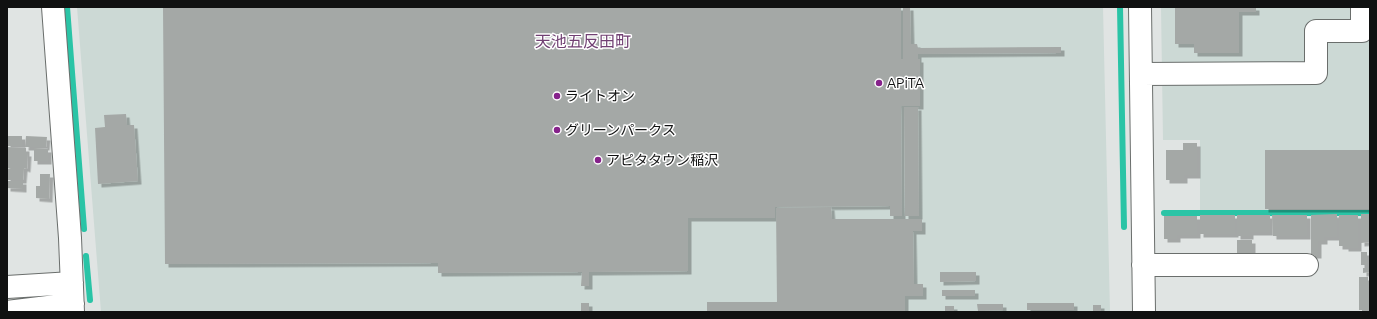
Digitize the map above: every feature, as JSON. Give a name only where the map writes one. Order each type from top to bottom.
[{"type":"street","points":[[7,312],[73,308],[70,238],[53,7]]},
{"type":"street","points":[[1140,7],[1144,312]]},
{"type":"street","points":[[1141,74],[1316,73],[1316,30],[1362,30],[1362,7]]},
{"type":"street","points":[[1143,265],[1307,265]]},
{"type":"street","points":[[7,287],[72,283]]},
{"type":"shaded area","name":"アピタタウン稲沢","points":[[77,7],[1103,7],[1110,312],[101,312]]},
{"type":"shaded area","points":[[1161,7],[1370,7],[1370,210],[1200,211],[1200,140],[1163,140]]},
{"type":"building","points":[[163,7],[901,7],[901,59],[903,59],[903,7],[910,7],[911,44],[917,44],[918,48],[1061,47],[1061,53],[918,54],[918,59],[920,59],[920,106],[901,106],[902,216],[890,216],[890,206],[775,207],[775,218],[688,218],[688,271],[589,272],[589,286],[581,286],[582,272],[438,273],[438,263],[165,264]]},
{"type":"building","points":[[1175,7],[1256,7],[1256,12],[1239,12],[1239,53],[1194,53],[1194,44],[1175,44]]},
{"type":"building","points":[[904,107],[918,107],[919,216],[905,216]]},
{"type":"building","points":[[126,114],[127,125],[134,125],[138,181],[98,184],[95,128],[105,127],[104,115]]},
{"type":"building","points":[[7,136],[22,136],[22,146],[7,146]]},
{"type":"building","points":[[26,136],[47,137],[46,147],[25,147]]},
{"type":"building","points":[[1183,143],[1197,143],[1197,175],[1184,175],[1184,180],[1166,180],[1166,150],[1183,150]]},
{"type":"building","points":[[7,147],[26,148],[26,153],[28,153],[27,169],[24,168],[23,180],[7,180],[7,169],[11,168],[7,168]]},
{"type":"building","points":[[34,148],[48,149],[48,161],[34,161]]},
{"type":"building","points":[[1265,150],[1370,150],[1370,209],[1265,209]]},
{"type":"building","points":[[40,174],[50,174],[49,199],[36,198],[36,186],[40,186]]},
{"type":"building","points":[[7,181],[23,181],[23,189],[7,188]]},
{"type":"building","points":[[831,207],[832,219],[922,219],[922,231],[913,231],[914,284],[923,284],[923,296],[905,296],[905,312],[707,312],[707,302],[777,302],[776,208]]},
{"type":"building","points":[[1337,214],[1337,237],[1324,237],[1324,241],[1318,241],[1318,255],[1311,255],[1311,215]]},
{"type":"building","points":[[1361,214],[1370,214],[1370,242],[1361,243]]},
{"type":"building","points":[[1200,215],[1235,215],[1235,234],[1200,234]]},
{"type":"building","points":[[1237,215],[1270,215],[1270,232],[1250,232],[1250,236],[1237,236]]},
{"type":"building","points":[[1272,215],[1307,215],[1307,236],[1273,236]]},
{"type":"building","points":[[1339,215],[1358,215],[1358,248],[1345,248],[1345,246],[1339,246]]},
{"type":"building","points":[[1164,216],[1197,216],[1197,235],[1177,235],[1177,239],[1164,239]]},
{"type":"building","points":[[1237,240],[1252,240],[1252,254],[1237,254]]},
{"type":"building","points":[[1361,252],[1367,252],[1367,265],[1361,265]]},
{"type":"building","points":[[1363,268],[1370,268],[1370,272],[1363,273]]},
{"type":"building","points":[[940,272],[976,272],[976,281],[940,282]]},
{"type":"building","points":[[1359,277],[1368,277],[1368,282],[1370,282],[1370,310],[1368,310],[1368,312],[1362,312],[1362,310],[1359,310]]},
{"type":"building","points":[[942,290],[975,290],[975,296],[942,296]]},
{"type":"building","points":[[581,303],[589,303],[589,312],[581,312]]},
{"type":"building","points":[[1027,303],[1074,303],[1074,310],[1027,310]]},
{"type":"building","points":[[977,304],[1003,304],[1003,310],[978,311]]},
{"type":"building","points":[[1093,305],[1101,305],[1101,312],[1093,312]]},
{"type":"building","points":[[945,306],[954,306],[954,311],[945,311]]},
{"type":"waterway","points":[[67,7],[84,229]]},
{"type":"waterway","points":[[1120,7],[1124,227]]},
{"type":"waterway","points":[[1164,213],[1370,213]]},
{"type":"waterway","points":[[86,256],[90,300]]},
{"type":"place","name":"APiTA","points":[[879,83]]},
{"type":"place","name":"ライトオン","points":[[557,96]]},
{"type":"place","name":"グリーンパークス","points":[[557,130]]},
{"type":"place","name":"アピタタウン稲沢","points":[[598,160]]},
{"type":"district","name":"天池五反田町","points":[[583,41]]}]
